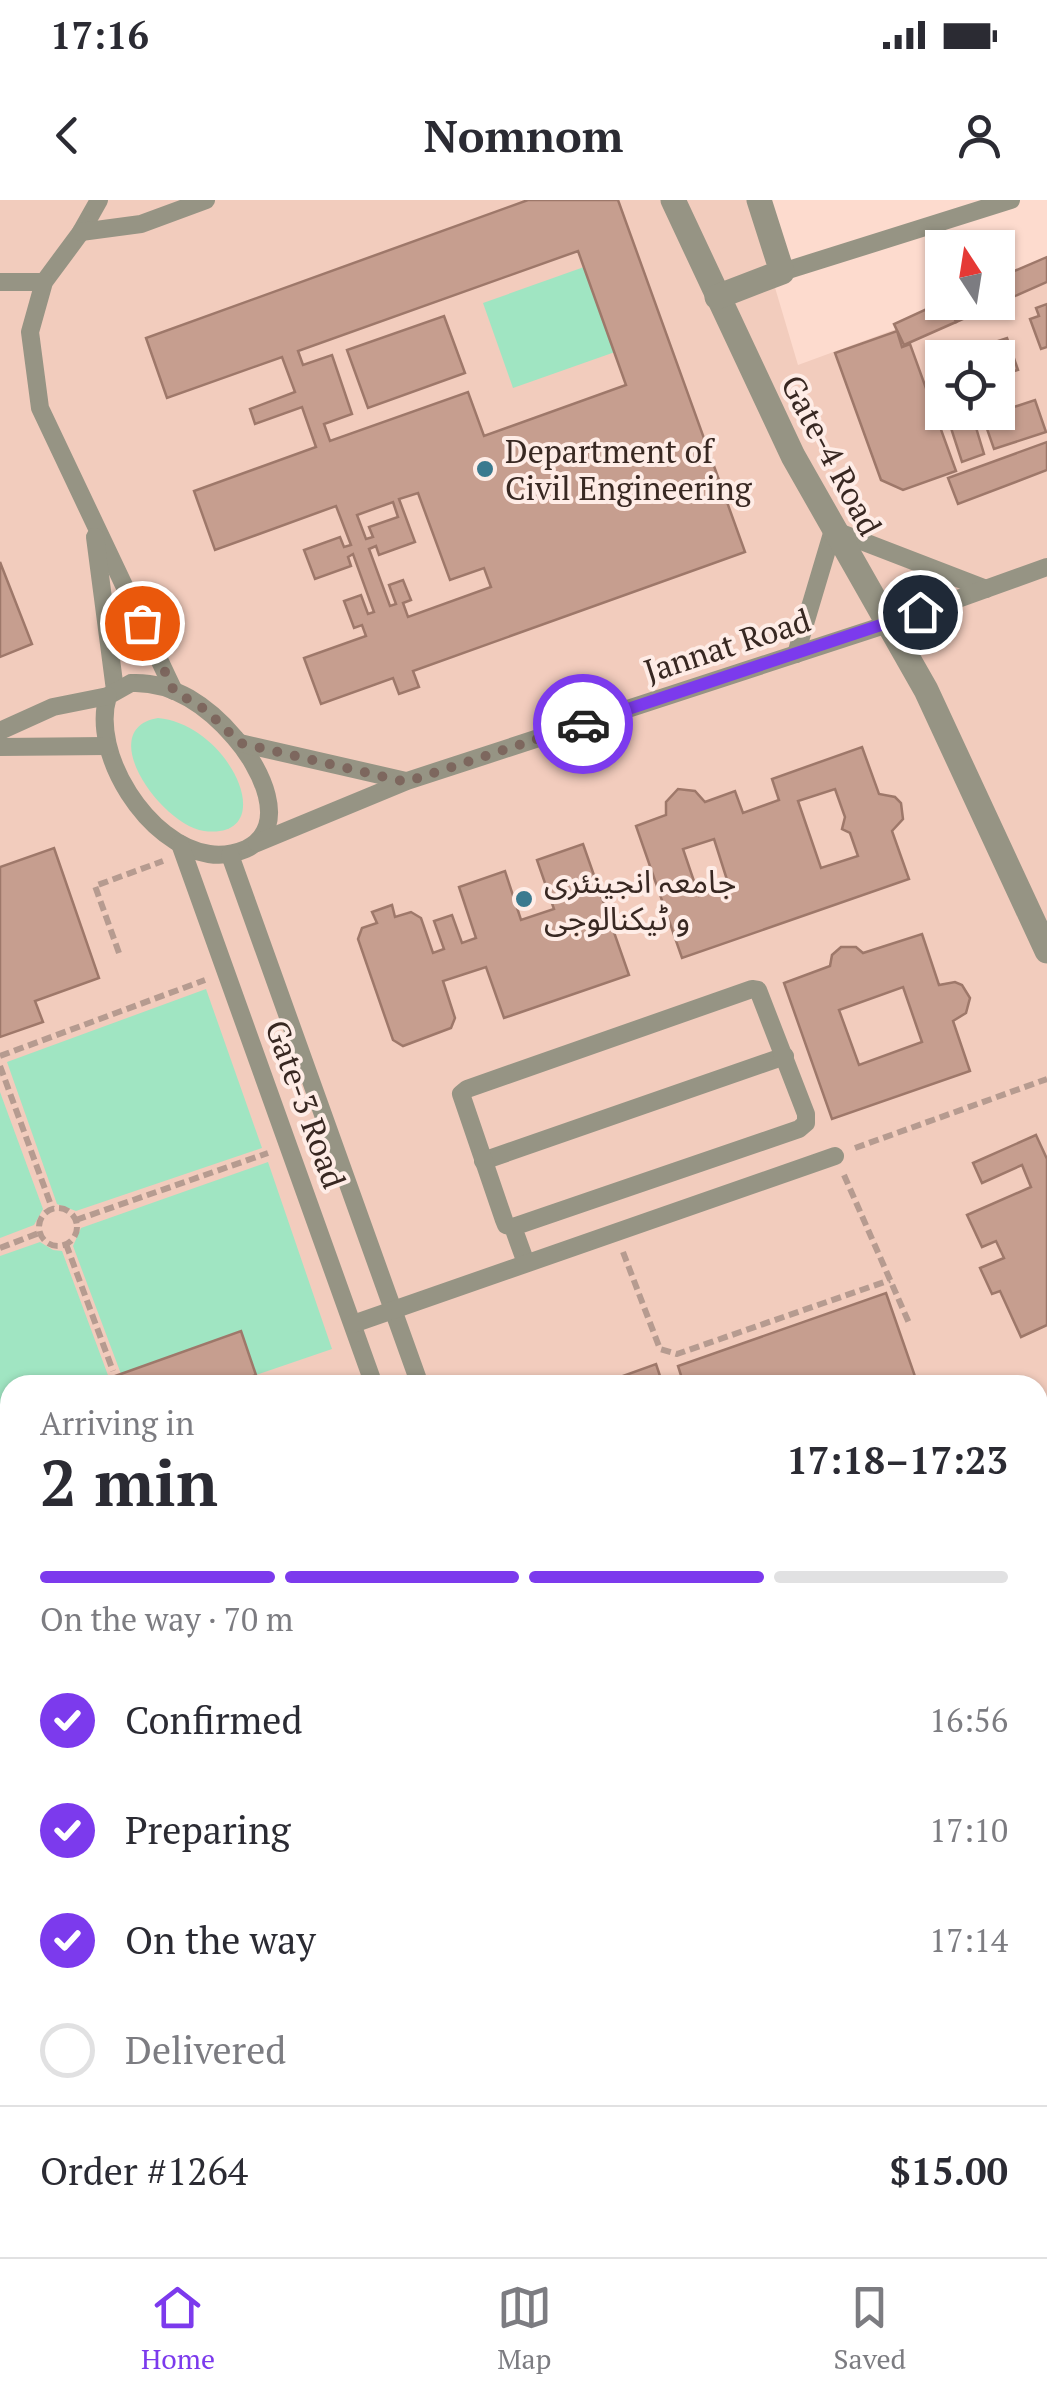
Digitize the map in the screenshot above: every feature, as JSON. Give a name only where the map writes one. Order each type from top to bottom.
[{"type":"street","name":"Gate-4 Road","points":[[673,200],[793,456],[926,690],[1047,951]]},
{"type":"street","points":[[718,297],[782,272],[759,200]]},
{"type":"lane","points":[[99,200],[82,232],[44,282],[30,332],[40,408],[174,691]]},
{"type":"lane","points":[[82,232],[141,224],[206,200]]},
{"type":"lane","points":[[782,272],[1011,200]]},
{"type":"lane","points":[[0,282],[44,282]]},
{"type":"lane","points":[[0,732],[53,707],[111,693],[131,684],[148,682],[174,691],[206,710],[240,743],[257,771],[270,810],[267,828],[257,843],[230,855],[182,849],[139,807],[121,780],[103,731],[111,693],[93,521]]},
{"type":"lane","points":[[796,654],[833,530],[986,588]]},
{"type":"lane","name":"Jannat Road","points":[[257,843],[406,782],[1047,568]]},
{"type":"lane","points":[[240,743],[406,782]]},
{"type":"lane","points":[[0,747],[107,746]]},
{"type":"lane","name":"Gate-3 Road","points":[[182,849],[371,1375]]},
{"type":"lane","points":[[230,855],[417,1375]]},
{"type":"lane","points":[[752,990],[763,996],[806,1114],[806,1123],[799,1129],[514,1228],[506,1225],[483,1161],[462,1101],[467,1089],[752,990]]},
{"type":"lane","points":[[483,1161],[785,1056]]},
{"type":"lane","points":[[353,1324],[835,1156]]},
{"type":"lane","points":[[514,1228],[526,1263]]},
{"type":"path","points":[[119,953],[96,886],[182,849]]},
{"type":"path","points":[[0,1056],[226,972]]},
{"type":"path","points":[[0,1066],[52,1208]]},
{"type":"path","points":[[909,1323],[835,1156],[1047,1079]]},
{"type":"path","points":[[76,1220],[289,1145]]},
{"type":"path","points":[[52,1208],[66,1210],[76,1220],[76,1234],[66,1244],[50,1245],[39,1234],[40,1218],[52,1208]]},
{"type":"path","points":[[615,1232],[660,1349],[668,1353],[686,1353],[890,1280]]},
{"type":"path","points":[[0,1248],[39,1234]]},
{"type":"path","points":[[66,1244],[113,1371]]},
{"type":"shaded area","name":"جامعہ انجینئری و ٹیکنالوجی","points":[[0,200],[749,200],[798,365],[896,329],[894,324],[925,310],[925,320],[1015,320],[1015,271],[1047,257],[1047,1375],[0,1375]]},
{"type":"green space","points":[[584,267],[615,352],[513,388],[483,303]]},
{"type":"green space","points":[[158,718],[184,725],[207,740],[225,759],[238,780],[243,801],[240,818],[227,829],[204,831],[187,825],[153,796],[140,776],[132,739],[140,726]]},
{"type":"green space","points":[[206,989],[262,1148],[76,1211],[57,1204],[7,1062]]},
{"type":"green space","points":[[0,1092],[43,1209],[34,1225],[0,1238]]},
{"type":"green space","points":[[268,1162],[332,1349],[256,1375],[240,1331],[121,1374],[73,1246],[81,1228]]},
{"type":"green space","points":[[40,1242],[62,1251],[108,1375],[0,1375],[0,1256]]},
{"type":"building","name":"Department of Civil Engineering","points":[[528,200],[618,200],[745,552],[413,671],[419,687],[399,694],[393,678],[321,704],[304,658],[366,636],[362,625],[354,628],[344,601],[361,595],[368,614],[374,612],[353,554],[348,557],[351,566],[315,579],[304,550],[340,537],[344,547],[351,545],[336,506],[215,550],[194,491],[316,447],[302,407],[255,424],[250,409],[295,392],[282,357],[167,398],[146,338]],"holes":[[[578,251],[626,385],[484,436],[468,392],[330,441],[324,424],[352,414],[332,355],[303,365],[298,351]],[[418,493],[450,580],[484,568],[491,587],[408,617],[403,603],[411,600],[403,580],[389,585],[396,604],[390,606],[369,549],[376,546],[379,555],[415,542],[399,499]],[[393,502],[398,517],[369,527],[373,537],[366,539],[357,515]]]},
{"type":"building","points":[[1047,257],[1047,282],[1015,296],[1015,271]]},
{"type":"building","points":[[1047,304],[1047,347],[1041,349],[1030,319],[1039,316],[1036,308]]},
{"type":"building","points":[[925,310],[925,320],[956,322],[904,345],[894,324]]},
{"type":"building","name":"Department of Civil Engineering","points":[[444,316],[465,373],[368,408],[347,350]]},
{"type":"building","points":[[897,331],[902,347],[910,344],[925,385],[925,430],[941,430],[956,471],[903,490],[881,480],[835,353]]},
{"type":"building","points":[[1035,400],[1046,432],[994,449],[987,430],[1015,430],[1015,407]]},
{"type":"building","points":[[952,430],[977,430],[984,454],[962,462]]},
{"type":"building","points":[[1047,442],[1047,470],[958,504],[948,478]]},
{"type":"building","points":[[0,562],[32,644],[0,657]]},
{"type":"building","points":[[862,747],[879,794],[895,797],[901,803],[903,819],[892,831],[909,879],[682,958],[636,826],[666,815],[666,802],[678,789],[695,791],[705,802],[735,791],[743,813],[779,800],[772,779]],"holes":[[[835,789],[845,817],[842,829],[850,833],[858,856],[821,868],[798,801]],[[714,839],[729,886],[699,896],[683,849]]]},
{"type":"building","points":[[583,844],[629,975],[504,1018],[486,967],[443,981],[455,1018],[451,1028],[403,1046],[393,1040],[358,939],[362,928],[377,923],[372,912],[392,905],[395,917],[411,912],[421,918],[433,953],[444,949],[434,921],[452,915],[462,943],[476,938],[459,887],[505,871],[521,920],[554,909],[537,860]]},
{"type":"building","points":[[54,848],[99,978],[35,1001],[43,1022],[0,1037],[0,867]]},
{"type":"building","points":[[922,934],[939,985],[955,982],[962,985],[970,998],[966,1013],[953,1021],[970,1071],[832,1119],[784,983],[830,966],[832,955],[841,947],[856,947],[863,953]],"holes":[[[903,987],[922,1042],[859,1065],[839,1010]]]},
{"type":"building","points":[[1036,1135],[1047,1159],[1047,1325],[1021,1337],[1000,1291],[992,1294],[980,1268],[1004,1258],[996,1241],[982,1247],[967,1215],[1031,1187],[1022,1165],[982,1183],[973,1163]]},
{"type":"building","points":[[886,1293],[915,1375],[681,1375],[678,1366]]},
{"type":"building","points":[[241,1331],[256,1375],[118,1375]]},
{"type":"building","points":[[656,1364],[660,1375],[626,1375]]},
{"type":"way so far","points":[[142,623],[174,691],[206,710],[240,743],[406,782],[583,724]]},
{"type":"place","name":"Department of Civil Engineering","points":[[485,469]]},
{"type":"place","name":"جامعہ انجینئری و ٹیکنالوجی","points":[[524,899]]},
{"type":"route","points":[[583,724],[920,612]]}]
